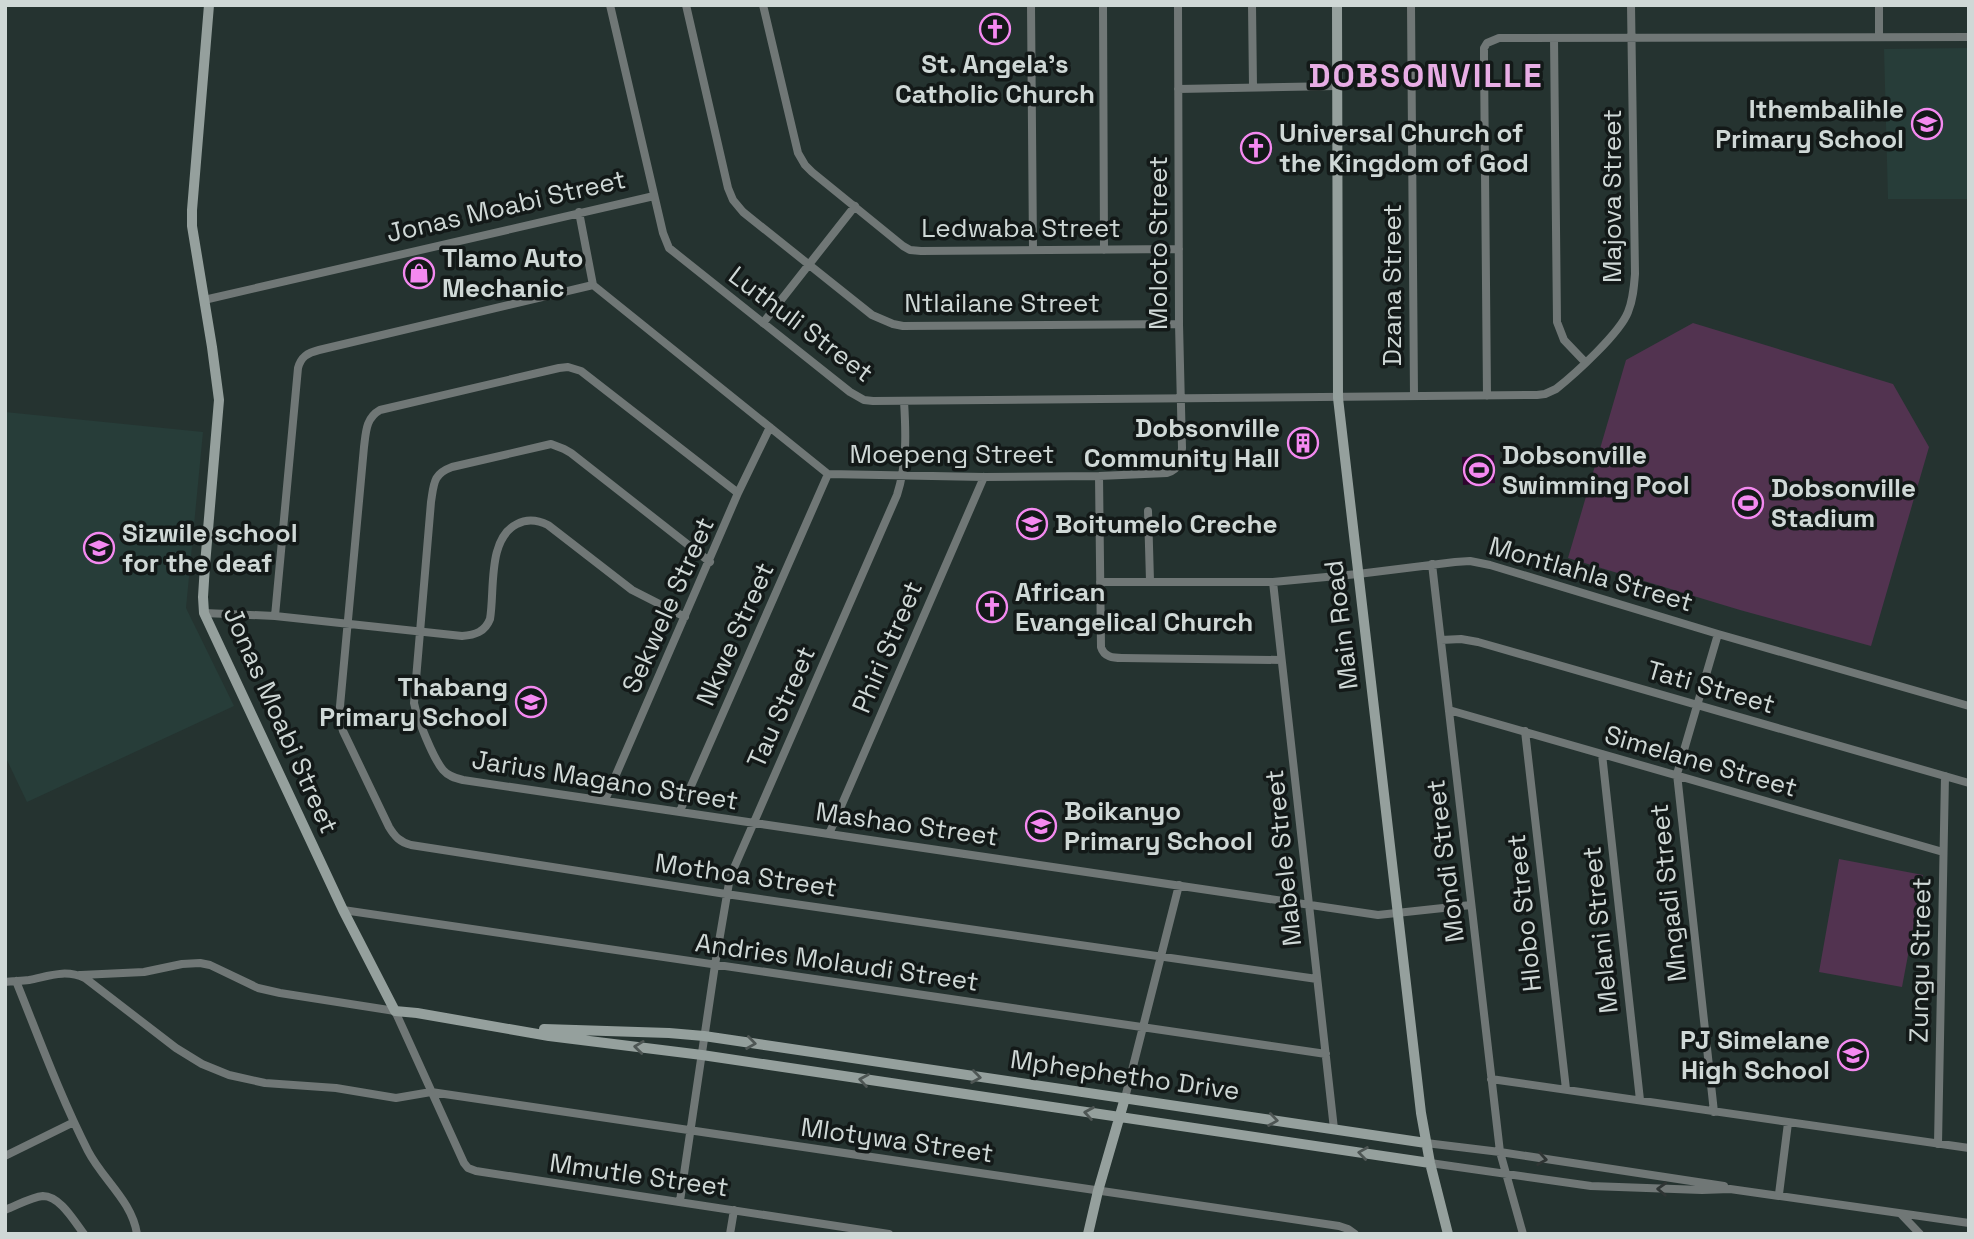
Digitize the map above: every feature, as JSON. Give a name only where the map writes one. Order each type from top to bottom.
[{"type":"street","name":"Jonas Moabi Street","points":[[209,5],[192,211],[219,400],[205,565],[204,613],[343,910],[395,1011],[431,1092]]},
{"type":"street","name":"Luthuli Street","points":[[610,5],[654,196],[669,248],[857,397],[873,401],[1338,398]]},
{"type":"street","name":"Ntlailane Street","points":[[685,5],[733,200],[743,212],[872,315],[892,324],[1179,324]]},
{"type":"street","name":"Ledwaba Street","points":[[763,5],[801,160],[812,172],[910,250],[1179,249]]},
{"type":"street","points":[[1031,5],[1032,250]]},
{"type":"street","points":[[1103,5],[1104,250]]},
{"type":"street","name":"Moloto Street","points":[[1167,473],[1174,471],[1181,461],[1182,448],[1178,5]]},
{"type":"street","points":[[1252,5],[1253,87]]},
{"type":"street","name":"Main Road","points":[[1337,5],[1338,398],[1421,1113],[1430,1163],[1448,1234]]},
{"type":"street","name":"Dzana Street","points":[[1411,5],[1414,396]]},
{"type":"street","name":"Majova Street","points":[[1338,398],[1545,394],[1556,389],[1622,324],[1630,309],[1633,295],[1635,261],[1630,5]]},
{"type":"street","points":[[1879,5],[1879,37]]},
{"type":"street","points":[[1487,396],[1485,48],[1492,40],[1969,37]]},
{"type":"street","points":[[1554,38],[1557,322],[1564,340],[1585,362]]},
{"type":"street","points":[[1178,89],[1337,86]]},
{"type":"street","name":"Jonas Moabi Street","points":[[204,300],[654,196]]},
{"type":"street","points":[[763,323],[855,206]]},
{"type":"street","points":[[275,617],[300,361],[309,353],[319,350],[593,285],[579,212]]},
{"type":"street","name":"Moepeng Street","points":[[593,285],[828,474],[984,477],[1167,473]]},
{"type":"street","points":[[348,624],[366,429],[368,420],[380,410],[559,368],[576,368],[738,493]]},
{"type":"street","name":"Tau Street","points":[[680,1201],[730,877],[897,495],[903,477],[906,432],[904,401]]},
{"type":"street","name":"Sekwele Street","points":[[606,800],[769,427]]},
{"type":"street","name":"Jarius Magano Street","points":[[710,562],[564,449],[551,444],[452,467],[439,473],[433,485],[431,502],[415,710],[441,768],[463,780],[753,824]]},
{"type":"street","name":"Nkwe Street","points":[[680,811],[828,474]]},
{"type":"street","points":[[1099,476],[1102,651],[1111,657],[1281,660]]},
{"type":"street","name":"Phiri Street","points":[[829,834],[984,477]]},
{"type":"street","points":[[1148,511],[1150,581]]},
{"type":"street","points":[[204,613],[473,635],[487,626],[498,545],[513,526],[528,520],[548,525],[632,590],[685,617]]},
{"type":"street","name":"Montlahla Street","points":[[1100,582],[1273,582],[1470,561],[1969,706]]},
{"type":"street","name":"Mondi Street","points":[[1432,565],[1500,1152],[1523,1234]]},
{"type":"street","name":"Mabele Street","points":[[1273,582],[1334,1129]]},
{"type":"street","name":"Mothoa Street","points":[[348,624],[340,723],[389,828],[400,841],[411,845],[726,894],[1317,979]]},
{"type":"street","name":"Mngadi Street","points":[[1713,1112],[1677,774],[1718,634]]},
{"type":"street","name":"Tati Street","points":[[1441,640],[1478,642],[1969,783]]},
{"type":"street","name":"Simelane Street","points":[[1449,710],[1942,852]]},
{"type":"street","name":"Hlobo Street","points":[[1525,731],[1566,1089]]},
{"type":"street","name":"Melani Street","points":[[1602,754],[1640,1100]]},
{"type":"street","name":"Zungu Street","points":[[1938,1144],[1945,776]]},
{"type":"street","name":"Mashao Street","points":[[753,824],[1378,915],[1471,905]]},
{"type":"street","points":[[1088,1234],[1098,1191],[1121,1118],[1179,885]]},
{"type":"street","name":"Andries Molaudi Street","points":[[343,910],[1326,1054]]},
{"type":"street","points":[[5,982],[54,973],[78,975],[145,972],[192,962],[210,965],[257,988],[395,1011]]},
{"type":"street","name":"Mlotywa Street","points":[[78,975],[183,1054],[229,1074],[265,1083],[336,1088],[396,1098],[431,1092],[1339,1226],[1355,1234]]},
{"type":"street","points":[[16,981],[74,1122],[99,1170],[130,1210],[138,1234]]},
{"type":"street","name":"Mphephetho Drive","points":[[395,1011],[549,1036],[702,1055],[1508,1175],[1591,1186],[1730,1189],[1779,1194],[1969,1223]]},
{"type":"street","name":"Mphephetho Drive","points":[[512,1028],[635,1031],[704,1036],[1703,1182],[1730,1189]]},
{"type":"street","points":[[1492,1079],[1969,1149]]},
{"type":"street","name":"Mmutle Street","points":[[431,1092],[464,1163],[471,1170],[889,1234]]},
{"type":"street","points":[[5,1156],[74,1122]]},
{"type":"street","points":[[1779,1194],[1788,1123]]},
{"type":"street","points":[[5,1210],[40,1196],[49,1198],[59,1203],[83,1234]]},
{"type":"street","points":[[730,1234],[734,1210]]},
{"type":"street","points":[[1901,1214],[1920,1234]]},
{"type":"shaded area","name":"Ithembalihle Primary School","points":[[1969,48],[1969,199],[1888,199],[1884,49]]},
{"type":"shaded area","name":"Dobsonville Stadium","points":[[1693,323],[1893,384],[1929,447],[1871,646],[1568,558],[1626,360]]},
{"type":"shaded area","name":"Sizwile school for the deaf","points":[[5,412],[203,432],[186,608],[234,706],[27,802],[5,756]]},
{"type":"shaded area","name":"Dobsonville Swimming Pool","points":[[1494,455],[1495,483],[1463,485],[1462,457]]},
{"type":"shaded area","points":[[1839,859],[1923,875],[1902,987],[1819,972]]},
{"type":"place","name":"St. Angela's Catholic Church","points":[[995,29]]},
{"type":"place","name":"Ithembalihle Primary School","points":[[1927,124]]},
{"type":"place","name":"Universal Church of the Kingdom of God","points":[[1256,148]]},
{"type":"place","name":"Tlamo Auto Mechanic","points":[[419,273]]},
{"type":"place","name":"Dobsonville Community Hall","points":[[1303,443]]},
{"type":"place","name":"Dobsonville Swimming Pool","points":[[1479,470]]},
{"type":"place","name":"Dobsonville Stadium","points":[[1748,503]]},
{"type":"place","name":"Boitumelo Creche","points":[[1032,524]]},
{"type":"place","name":"Sizwile school for the deaf","points":[[99,548]]},
{"type":"place","name":"African Evangelical Church","points":[[992,607]]},
{"type":"place","name":"Thabang Primary School","points":[[531,702]]},
{"type":"place","name":"Boikanyo Primary School","points":[[1041,826]]},
{"type":"place","name":"PJ Simelane High School","points":[[1853,1055]]},
{"type":"district","name":"DOBSONVILLE","points":[[1426,75]]}]
